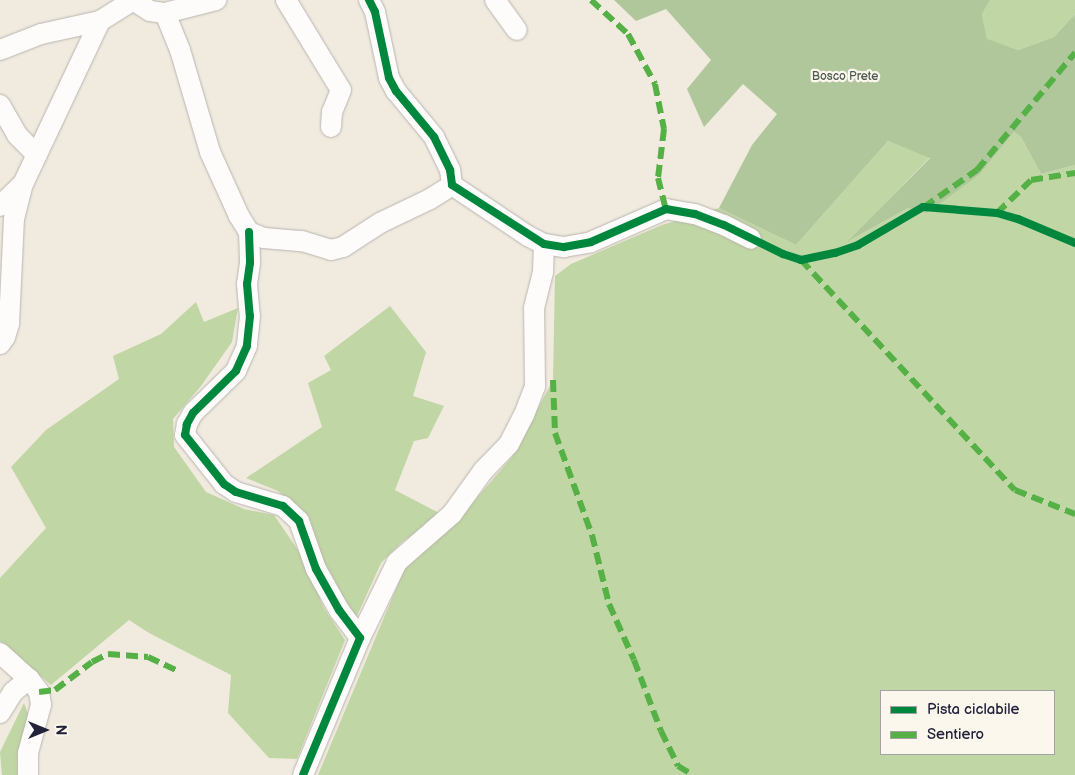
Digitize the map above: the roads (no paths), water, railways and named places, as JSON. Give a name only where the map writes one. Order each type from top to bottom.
[{"type":"street","points":[[0,50],[41,34],[100,20],[133,0],[150,11],[165,13],[216,0]]},
{"type":"street","points":[[286,0],[341,90],[332,112],[330,127]]},
{"type":"street","points":[[369,0],[375,12],[389,78],[396,91],[434,137],[450,170],[452,185],[544,244],[564,247],[591,242],[645,220],[666,209],[695,214],[724,225],[751,239]]},
{"type":"street","points":[[495,0],[517,30]]},
{"type":"street","points":[[165,13],[180,50],[210,152],[239,216],[249,232],[250,263],[247,284],[250,316],[247,346],[236,371],[193,413],[187,424],[185,435],[224,484],[236,492],[283,506],[299,521],[316,569],[339,610],[360,638]]},
{"type":"street","points":[[0,344],[5,337],[8,324],[14,219],[23,184],[100,20]]},
{"type":"street","points":[[0,105],[17,135],[37,155]]},
{"type":"street","points":[[0,206],[23,184]]},
{"type":"street","points":[[249,232],[264,238],[302,241],[331,250],[343,247],[380,223],[430,199],[452,185]]},
{"type":"street","points":[[303,775],[360,638],[397,562],[452,514],[482,471],[509,444],[524,415],[535,386],[534,308],[543,272],[544,244]]},
{"type":"street","points":[[0,653],[29,679],[39,692],[41,705],[28,753],[28,775]]},
{"type":"street","points":[[0,713],[13,692],[29,679]]},
{"type":"park label","name":"Bosco Prete","points":[[845,77]]}]
